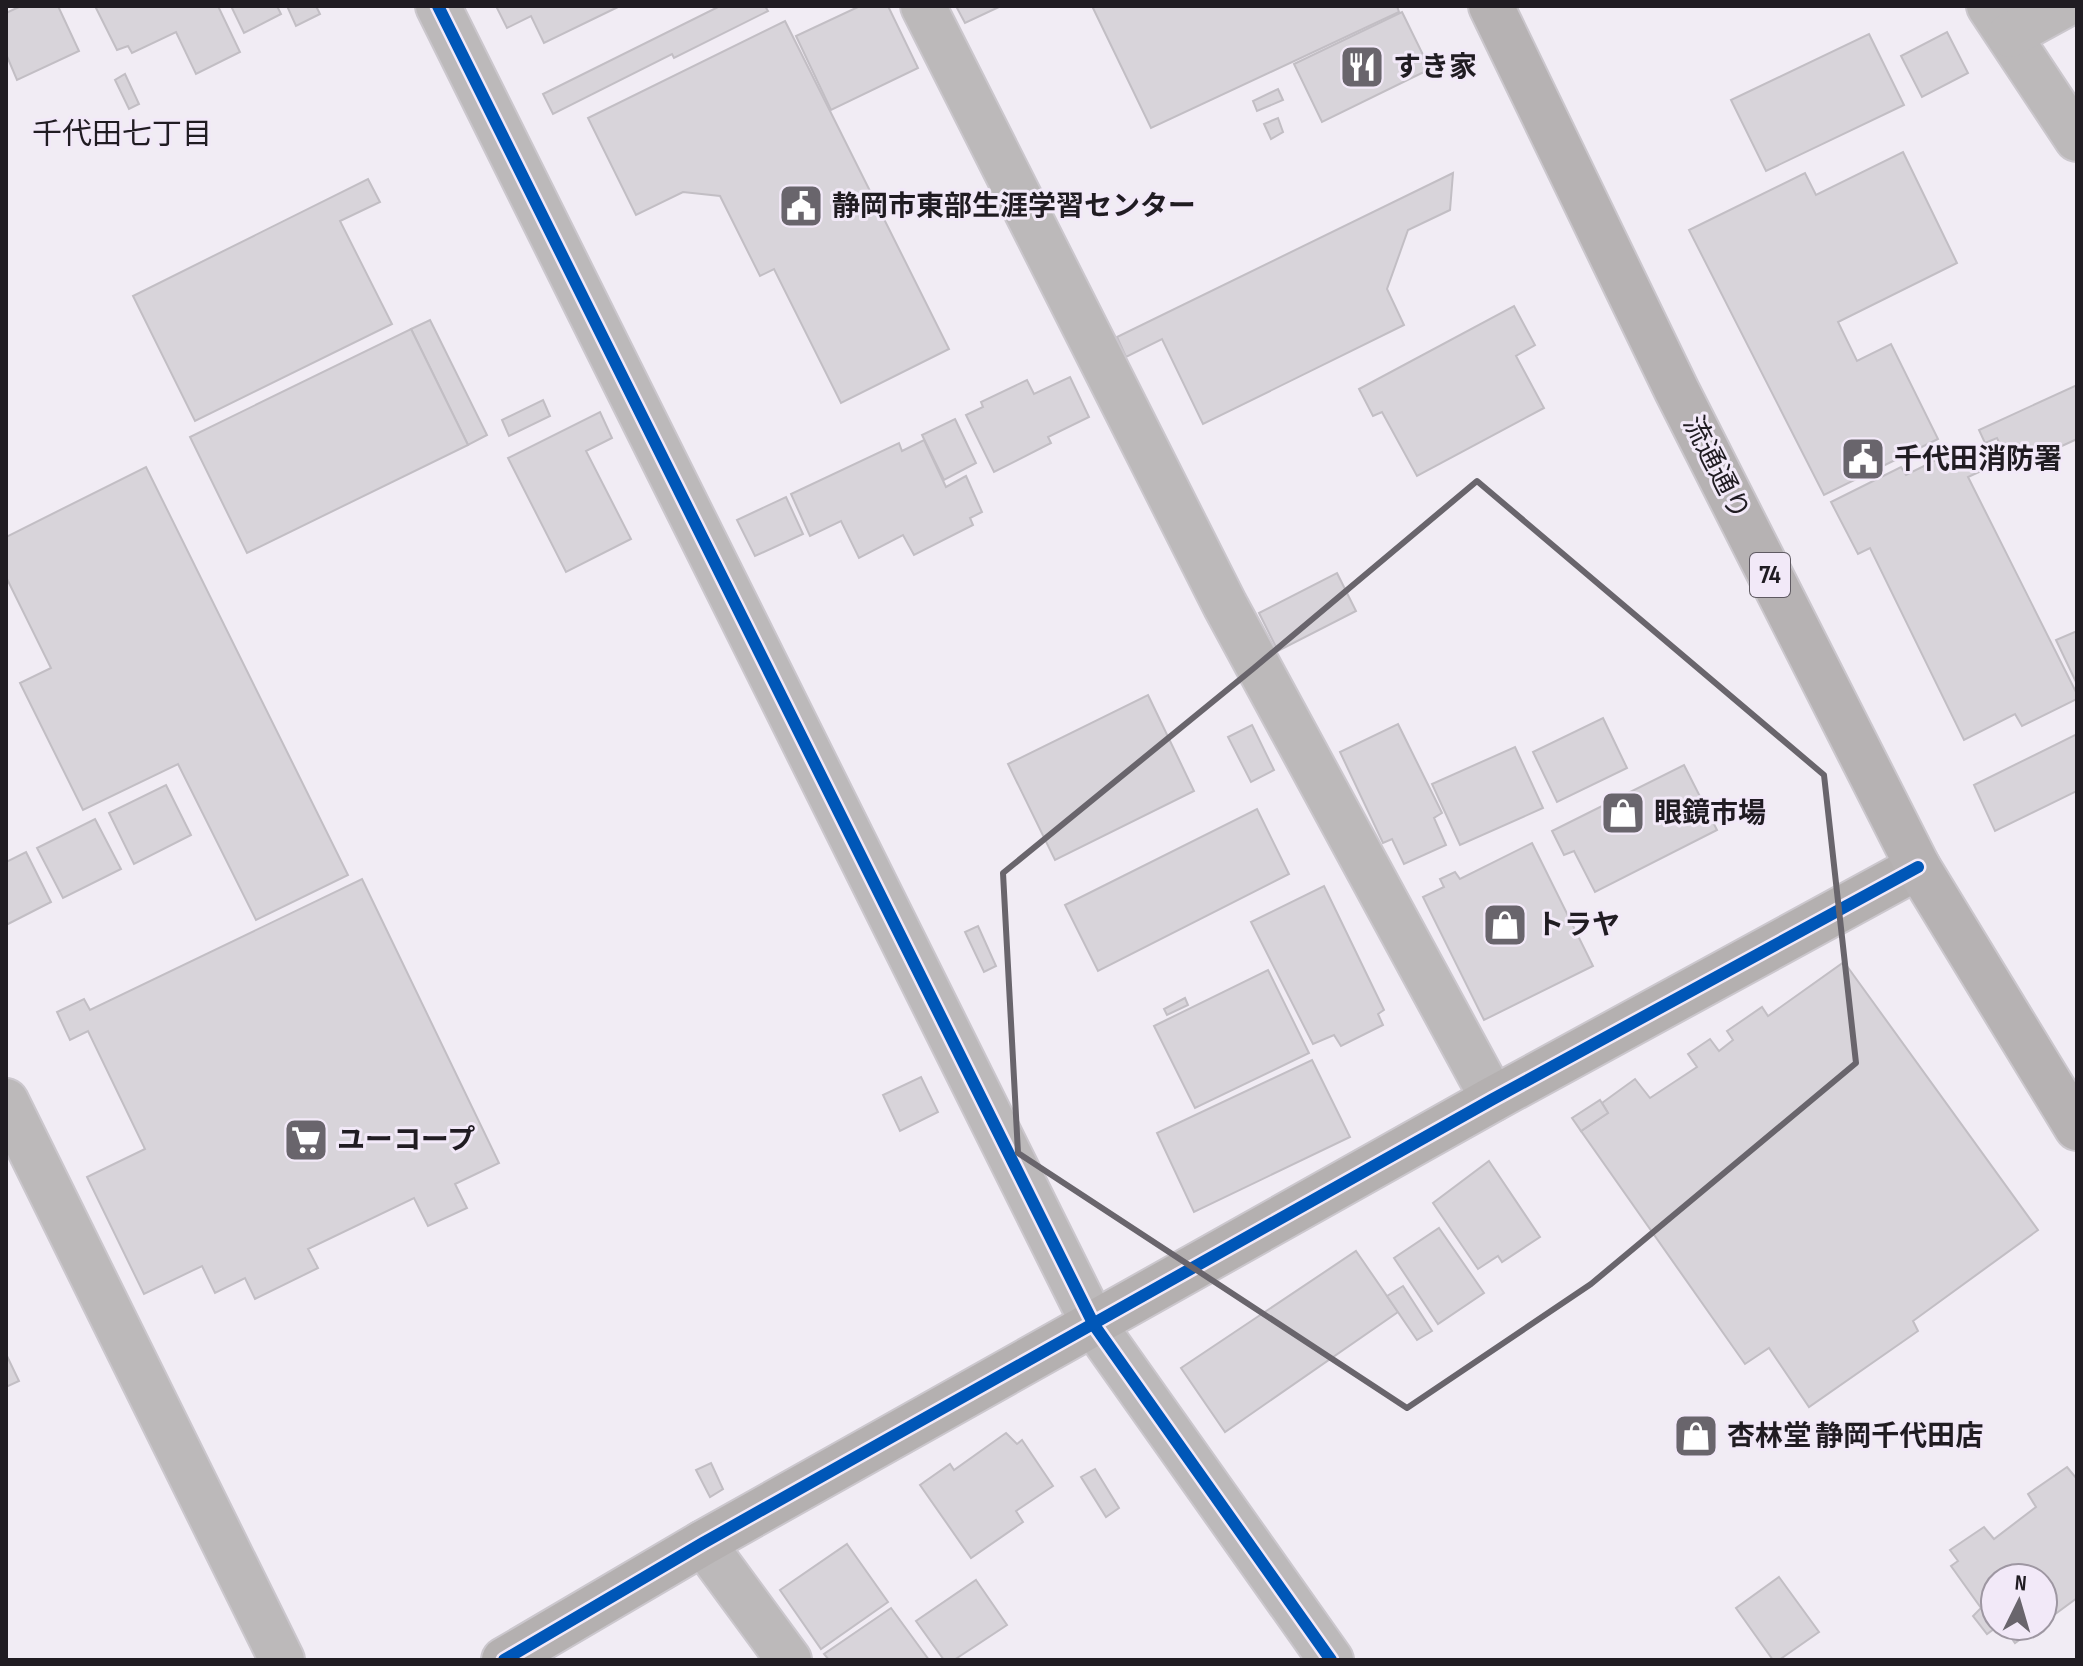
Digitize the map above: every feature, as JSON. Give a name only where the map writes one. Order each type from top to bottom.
[{"type":"main road","name":"流通通り","points":[[1491,6],[1677,391],[1918,867],[2077,1128]]},
{"type":"street","points":[[438,6],[1094,1325],[1331,1660]]},
{"type":"street","points":[[923,6],[1225,605],[1493,1099]]},
{"type":"street","points":[[2063,6],[1999,21],[2077,139]]},
{"type":"street","points":[[504,1660],[703,1543],[1493,1099],[1918,867]]},
{"type":"street","points":[[6,1101],[282,1660]]},
{"type":"street","points":[[703,1543],[789,1660]]},
{"type":"highlighted area","points":[[1477,481],[1824,775],[1856,1063],[1591,1284],[1407,1408],[1018,1153],[1003,873]]},
{"type":"building","points":[[21,6],[58,6],[79,51],[17,80],[6,54],[6,13]]},
{"type":"building","points":[[95,6],[218,6],[240,52],[196,74],[176,32],[132,53],[128,46],[117,50]]},
{"type":"building","points":[[231,6],[277,6],[281,14],[244,33]]},
{"type":"building","points":[[287,6],[316,6],[320,14],[296,26]]},
{"type":"building","points":[[496,6],[620,6],[544,43],[531,16],[507,28]]},
{"type":"building","points":[[720,6],[765,6],[768,11],[674,58],[672,54],[553,114],[543,94]]},
{"type":"building","points":[[860,6],[888,6],[918,68],[831,110],[796,36]]},
{"type":"building","points":[[956,6],[1001,6],[965,23]]},
{"type":"building","points":[[1092,6],[1397,6],[1399,12],[1151,128]]},
{"type":"building","points":[[1402,12],[1430,69],[1322,122],[1294,64]]},
{"type":"building","name":"静岡市東部生涯学習センター","points":[[785,21],[949,349],[841,403],[774,269],[760,276],[720,196],[683,192],[636,215],[588,118]]},
{"type":"building","points":[[1947,32],[1968,73],[1922,97],[1901,56]]},
{"type":"building","points":[[1869,34],[1904,105],[1766,171],[1731,100]]},
{"type":"building","points":[[125,74],[139,104],[129,109],[115,80]]},
{"type":"building","points":[[1278,89],[1283,100],[1257,111],[1253,101]]},
{"type":"building","points":[[1278,118],[1283,132],[1271,139],[1264,124]]},
{"type":"building","points":[[1903,152],[1957,263],[1838,322],[1857,361],[1891,344],[1938,439],[1824,495],[1689,230],[1805,173],[1816,195]]},
{"type":"building","points":[[1453,173],[1450,210],[1408,230],[1387,289],[1404,325],[1203,424],[1162,339],[1126,357],[1117,337]]},
{"type":"building","points":[[368,179],[380,202],[340,221],[392,324],[195,421],[133,296]]},
{"type":"building","points":[[1514,306],[1535,345],[1516,356],[1544,408],[1417,476],[1382,412],[1373,416],[1359,389]]},
{"type":"building","points":[[430,320],[487,435],[468,445],[411,329]]},
{"type":"building","points":[[411,329],[468,445],[247,553],[190,437]]},
{"type":"building","points":[[1070,377],[1089,417],[1048,437],[1051,443],[994,472],[966,415],[983,407],[981,402],[1027,380],[1034,394]]},
{"type":"building","points":[[2077,385],[2077,439],[2012,469],[1997,438],[1985,443],[1979,430]]},
{"type":"building","points":[[543,400],[550,416],[509,436],[502,420]]},
{"type":"building","points":[[600,412],[612,438],[586,451],[631,539],[566,572],[508,458]]},
{"type":"building","points":[[955,419],[976,463],[944,480],[922,435]]},
{"type":"building","points":[[924,440],[946,487],[966,476],[982,512],[970,518],[973,525],[914,555],[903,535],[859,558],[841,521],[810,536],[791,494],[899,443],[902,451]]},
{"type":"building","points":[[1966,445],[1979,472],[1968,477],[2077,699],[2022,726],[2015,714],[1964,740],[1870,548],[1858,554],[1831,502],[1901,467],[1906,475]]},
{"type":"building","points":[[146,467],[348,875],[256,920],[178,764],[83,810],[20,683],[51,668],[6,577],[6,537]]},
{"type":"building","points":[[786,497],[803,534],[755,556],[737,520]]},
{"type":"building","points":[[1337,573],[1356,611],[1278,651],[1259,613]]},
{"type":"building","points":[[2077,631],[2077,684],[2056,640]]},
{"type":"building","points":[[1148,695],[1194,791],[1055,860],[1008,764]]},
{"type":"building","points":[[1603,718],[1627,768],[1557,802],[1533,752]]},
{"type":"building","points":[[1398,724],[1442,813],[1434,818],[1446,845],[1404,864],[1392,839],[1383,843],[1340,752]]},
{"type":"building","points":[[1252,725],[1274,770],[1251,782],[1228,737]]},
{"type":"building","points":[[2077,734],[2077,791],[1995,831],[1974,785]]},
{"type":"building","points":[[1515,747],[1543,808],[1460,845],[1432,784]]},
{"type":"building","points":[[1684,765],[1717,830],[1595,892],[1574,851],[1564,855],[1552,831]]},
{"type":"building","points":[[166,785],[191,835],[134,864],[109,813]]},
{"type":"building","points":[[1257,809],[1289,874],[1098,971],[1065,905]]},
{"type":"building","points":[[95,819],[121,869],[63,898],[37,848]]},
{"type":"building","points":[[1532,843],[1593,966],[1484,1020],[1423,897],[1444,887],[1440,879],[1455,872],[1460,879]]},
{"type":"building","points":[[26,852],[51,902],[6,925],[6,862]]},
{"type":"building","points":[[362,879],[499,1163],[455,1184],[467,1208],[428,1226],[414,1198],[308,1249],[318,1268],[255,1299],[245,1278],[215,1293],[202,1266],[144,1294],[87,1177],[145,1149],[88,1031],[70,1040],[57,1012],[84,999],[90,1010]]},
{"type":"building","points":[[1324,886],[1384,1010],[1378,1014],[1383,1025],[1341,1046],[1334,1035],[1313,1044],[1251,922]]},
{"type":"building","points":[[978,926],[996,966],[984,972],[965,932]]},
{"type":"building","points":[[1844,962],[2038,1230],[1913,1321],[1918,1331],[1809,1407],[1769,1348],[1745,1364],[1581,1131],[1608,1113],[1602,1103],[1635,1079],[1650,1098],[1697,1067],[1688,1054],[1710,1039],[1719,1051],[1733,1040],[1727,1031],[1762,1007],[1768,1016]]},
{"type":"building","points":[[1268,970],[1309,1053],[1195,1108],[1154,1026]]},
{"type":"building","points":[[1185,998],[1188,1005],[1167,1015],[1164,1009]]},
{"type":"building","points":[[1312,1060],[1350,1137],[1194,1212],[1157,1133]]},
{"type":"building","points":[[921,1077],[938,1112],[900,1131],[883,1095]]},
{"type":"building","points":[[1600,1100],[1608,1113],[1581,1131],[1572,1118]]},
{"type":"building","points":[[1489,1161],[1540,1237],[1502,1262],[1498,1256],[1478,1269],[1433,1203]]},
{"type":"building","points":[[1439,1228],[1484,1293],[1438,1324],[1394,1258]]},
{"type":"building","points":[[1356,1251],[1398,1312],[1225,1432],[1181,1368]]},
{"type":"building","points":[[1403,1286],[1432,1331],[1417,1340],[1387,1296]]},
{"type":"building","points":[[6,1354],[19,1381],[6,1387]]},
{"type":"building","points":[[1006,1433],[1017,1444],[1022,1440],[1053,1486],[1016,1511],[1023,1522],[971,1558],[920,1485],[950,1464],[954,1470]]},
{"type":"building","points":[[711,1463],[723,1489],[710,1497],[696,1470]]},
{"type":"building","points":[[2067,1467],[2077,1479],[2077,1598],[2059,1611],[2059,1562],[1979,1562],[1979,1605],[1951,1566],[1958,1561],[1950,1550],[1984,1527],[1994,1539],[2036,1507],[2028,1494]]},
{"type":"building","points":[[1095,1469],[1119,1508],[1106,1517],[1081,1477]]},
{"type":"building","points":[[847,1544],[888,1602],[821,1649],[780,1590]]},
{"type":"building","points":[[1779,1577],[1819,1632],[1779,1660],[1773,1660],[1736,1608]]},
{"type":"building","points":[[976,1580],[1007,1625],[954,1660],[944,1660],[916,1621]]},
{"type":"building","points":[[891,1608],[929,1660],[829,1660],[824,1654]]},
{"type":"building","points":[[1979,1610],[1979,1624],[1973,1616]]},
{"type":"cycle path","points":[[438,6],[1094,1325],[1331,1660]]},
{"type":"cycle path","points":[[504,1660],[703,1543],[1493,1099],[1918,867]]},
{"type":"place","name":"すき家","points":[[1362,67]]},
{"type":"place","name":"静岡市東部生涯学習センター","points":[[801,206]]},
{"type":"place","name":"千代田消防署","points":[[1863,459]]},
{"type":"place","name":"眼鏡市場","points":[[1623,813]]},
{"type":"place","name":"トラヤ","points":[[1505,925]]},
{"type":"place","name":"ユーコープ","points":[[306,1140]]},
{"type":"place","name":"杏林堂 静岡千代田店","points":[[1696,1436]]},
{"type":"district","name":"千代田七丁目","points":[[122,135]]}]
